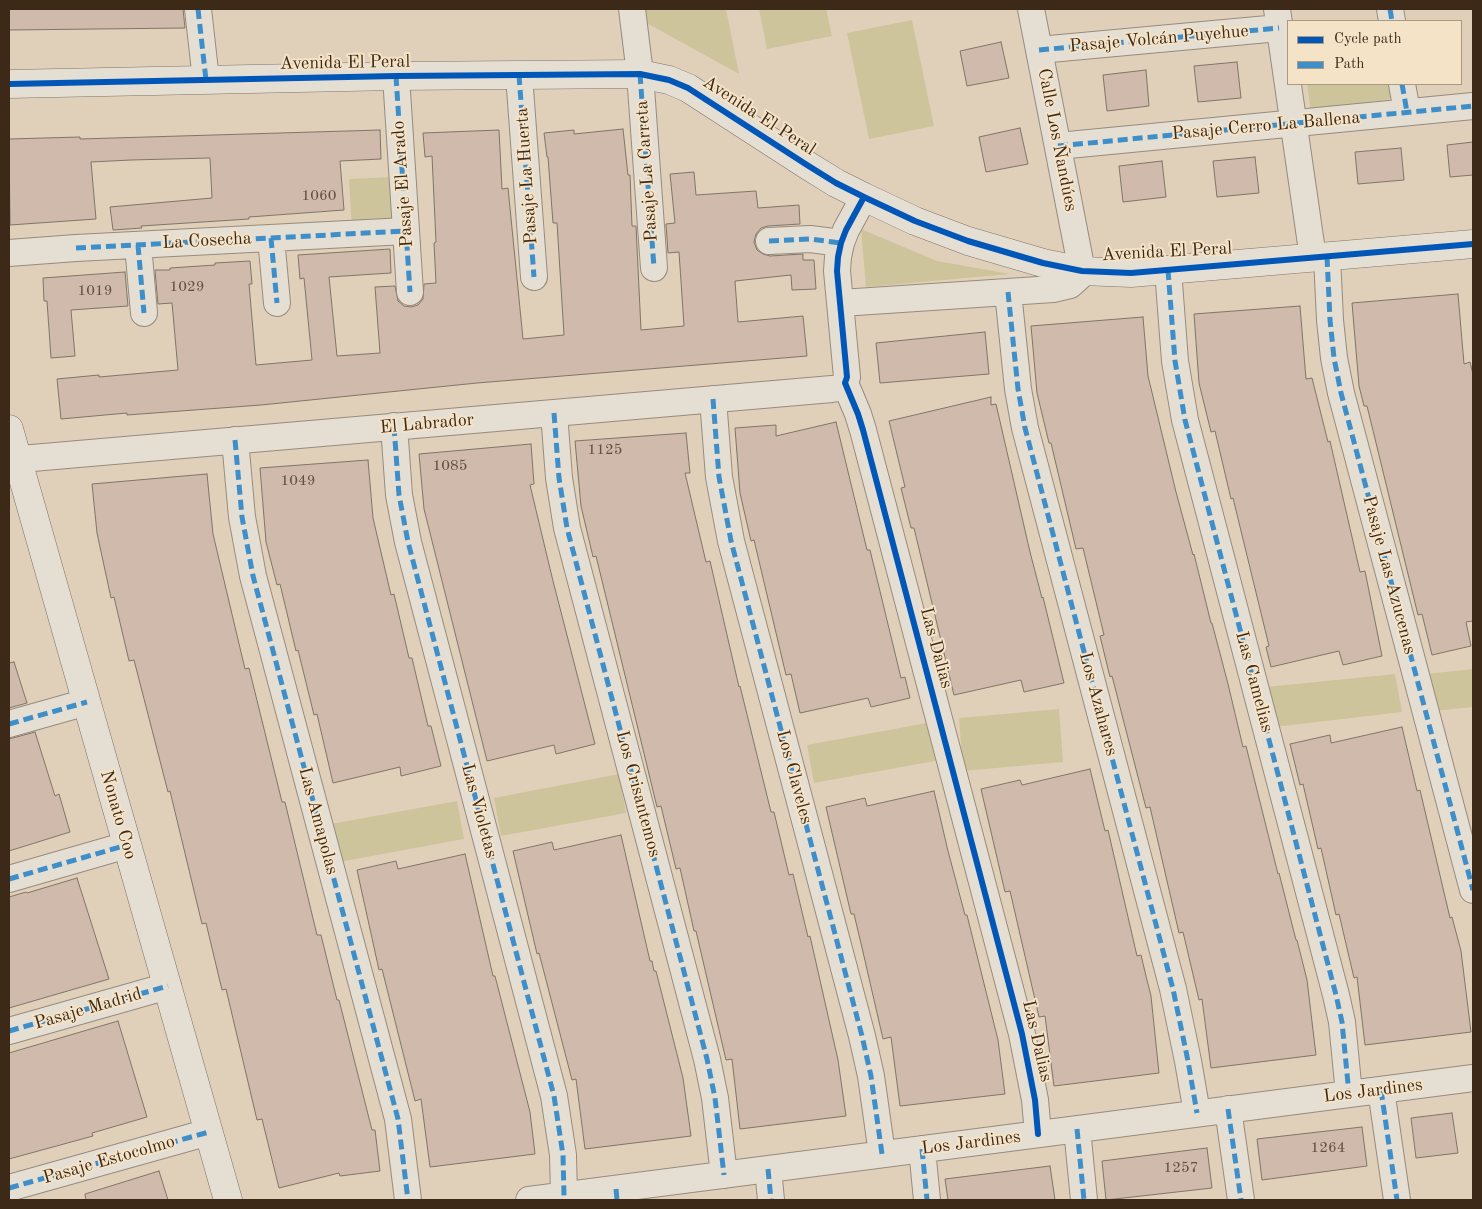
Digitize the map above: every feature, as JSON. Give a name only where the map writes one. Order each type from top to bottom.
[{"type":"street","points":[[198,9],[206,80]]},
{"type":"street","name":"Pasaje La Carreta","points":[[632,9],[640,74],[654,268]]},
{"type":"street","name":"Calle Los Ñandúes","points":[[1031,9],[1082,270]]},
{"type":"street","name":"Pasaje Volcán Puyehue","points":[[1039,50],[1278,18]]},
{"type":"street","name":"Pasaje Las Azucenas","points":[[1278,18],[1287,81]]},
{"type":"street","name":"Avenida El Peral","points":[[9,84],[396,76],[640,74],[669,80],[688,88],[806,165],[864,197],[915,221],[968,241],[1043,263],[1082,270],[1131,273],[1473,244]]},
{"type":"street","name":"Pasaje La Huerta","points":[[519,75],[534,277]]},
{"type":"street","name":"Pasaje El Arado","points":[[396,76],[410,292]]},
{"type":"street","name":"Pasaje Las Azucenas","points":[[1288,85],[1293,123],[1320,257],[1341,394],[1473,890]]},
{"type":"street","points":[[1402,85],[1407,112]]},
{"type":"street","name":"Pasaje Cerro La Ballena","points":[[1058,146],[1473,106]]},
{"type":"street","name":"Las Dalias","points":[[864,197],[841,243],[837,271],[848,377],[845,384],[860,422],[1022,1034],[1037,1122]]},
{"type":"street","name":"La Cosecha","points":[[9,253],[406,231]]},
{"type":"street","points":[[271,238],[277,303]]},
{"type":"street","points":[[769,241],[810,240],[841,243]]},
{"type":"street","points":[[138,245],[144,313]]},
{"type":"street","name":"Avenida El Peral","points":[[841,303],[1062,288],[1077,280],[1082,270]]},
{"type":"street","name":"Las Camelias","points":[[1168,270],[1175,362],[1185,420],[1336,995],[1343,1030],[1349,1094]]},
{"type":"street","name":"Los Azahares","points":[[1008,292],[1018,389],[1025,428],[1173,989],[1197,1113]]},
{"type":"street","name":"El Labrador","points":[[13,459],[832,389],[839,388],[845,384]]},
{"type":"street","name":"Los Claveles","points":[[713,399],[719,477],[731,541],[862,1036],[871,1076],[882,1154]]},
{"type":"street","name":"Los Crisantemos","points":[[554,413],[559,478],[567,528],[707,1059],[716,1098],[724,1175]]},
{"type":"street","name":"Las Violetas","points":[[394,426],[402,516],[550,1077],[563,1155],[564,1196]]},
{"type":"street","name":"Nonato Coo","points":[[9,429],[13,459],[86,702],[228,1200]]},
{"type":"street","name":"Las Amapolas","points":[[235,440],[242,517],[253,576],[393,1101],[399,1128],[408,1200]]},
{"type":"street","points":[[9,724],[86,702]]},
{"type":"street","points":[[9,879],[127,845]]},
{"type":"street","name":"Pasaje Madrid","points":[[9,1031],[168,986]]},
{"type":"street","name":"Los Jardines","points":[[529,1200],[564,1196],[616,1194],[724,1175],[922,1149],[1037,1122],[1077,1129],[1473,1078]]},
{"type":"street","points":[[1381,1090],[1397,1200]]},
{"type":"street","points":[[1228,1109],[1242,1200]]},
{"type":"street","points":[[1077,1129],[1084,1200]]},
{"type":"street","name":"Pasaje Estocolmo","points":[[9,1188],[209,1132]]},
{"type":"street","points":[[922,1149],[927,1200]]},
{"type":"street","points":[[768,1169],[771,1200]]},
{"type":"shaded area","points":[[641,9],[726,9],[739,74],[643,21]]},
{"type":"shaded area","points":[[759,9],[826,9],[832,36],[767,49]]},
{"type":"shaded area","points":[[912,20],[934,126],[869,139],[847,33]]},
{"type":"shaded area","points":[[1307,85],[1391,85],[1393,99],[1311,111]]},
{"type":"shaded area","points":[[393,177],[395,226],[352,228],[349,179]]},
{"type":"shaded area","points":[[861,229],[937,261],[1010,274],[866,287]]},
{"type":"shaded area","points":[[1473,669],[1473,707],[1434,711],[1426,674]]},
{"type":"shaded area","points":[[1395,674],[1402,712],[1275,727],[1266,687]]},
{"type":"shaded area","points":[[1059,709],[1063,762],[963,771],[959,718]]},
{"type":"shaded area","points":[[932,722],[940,760],[814,783],[807,745]]},
{"type":"shaded area","points":[[619,774],[626,813],[501,836],[494,798]]},
{"type":"shaded area","points":[[457,801],[464,839],[339,862],[331,824]]},
{"type":"building","points":[[9,9],[183,9],[185,28],[9,30]]},
{"type":"building","points":[[1001,42],[1009,78],[967,86],[960,51]]},
{"type":"building","points":[[1237,62],[1241,98],[1198,102],[1194,66]]},
{"type":"building","points":[[1146,70],[1149,106],[1107,111],[1103,75]]},
{"type":"building","points":[[1020,128],[1028,164],[986,172],[979,137]]},
{"type":"building","points":[[623,129],[628,175],[630,175],[632,226],[636,226],[641,330],[684,326],[679,252],[668,253],[666,224],[675,223],[670,174],[694,172],[696,195],[756,191],[758,208],[799,205],[800,224],[761,228],[756,234],[754,242],[757,250],[763,254],[770,256],[803,254],[803,260],[814,260],[816,289],[792,290],[791,275],[735,281],[738,322],[803,316],[807,356],[477,383],[261,405],[61,419],[57,379],[178,370],[172,303],[158,304],[155,270],[250,261],[252,284],[249,284],[256,365],[312,360],[304,278],[300,279],[298,255],[390,249],[391,273],[329,277],[337,356],[380,353],[375,287],[395,286],[398,301],[404,306],[411,307],[418,305],[423,299],[424,284],[436,283],[432,156],[425,157],[423,133],[499,130],[502,189],[508,188],[523,339],[564,335],[557,223],[553,223],[548,157],[544,133],[574,130],[574,134]]},
{"type":"building","points":[[380,130],[381,159],[340,161],[344,210],[249,217],[249,219],[141,226],[142,228],[113,230],[110,207],[212,198],[210,158],[131,160],[91,162],[96,219],[10,225],[9,139],[80,137],[80,139]]},
{"type":"building","points":[[1473,142],[1473,175],[1450,177],[1447,145]]},
{"type":"building","points":[[1401,148],[1404,180],[1358,184],[1355,152]]},
{"type":"building","points":[[1255,157],[1259,193],[1217,197],[1213,161]]},
{"type":"building","points":[[1162,161],[1166,197],[1123,202],[1119,166]]},
{"type":"building","points":[[125,272],[128,306],[71,310],[75,356],[51,358],[47,301],[44,301],[43,278]]},
{"type":"building","points":[[1458,294],[1464,364],[1470,362],[1473,374],[1473,621],[1466,622],[1471,646],[1432,655],[1422,614],[1418,615],[1367,406],[1364,406],[1359,386],[1352,303]]},
{"type":"building","points":[[1300,306],[1306,379],[1312,378],[1328,442],[1330,441],[1360,572],[1365,571],[1382,656],[1343,665],[1339,651],[1271,667],[1266,647],[1269,646],[1233,498],[1231,499],[1215,431],[1211,432],[1199,383],[1194,314]]},
{"type":"building","points":[[1143,317],[1148,376],[1176,492],[1194,554],[1243,747],[1246,746],[1307,980],[1316,1055],[1211,1068],[1202,999],[1199,1000],[1183,932],[1179,933],[1150,807],[1146,808],[1112,676],[1110,677],[1100,636],[1104,635],[1083,548],[1076,549],[1037,393],[1031,326]]},
{"type":"building","points":[[985,332],[989,374],[880,383],[876,343]]},
{"type":"building","points":[[991,397],[991,405],[996,404],[1030,552],[1064,683],[1024,692],[1021,680],[954,695],[914,528],[911,528],[901,488],[905,487],[889,421]]},
{"type":"building","points":[[836,422],[901,678],[905,677],[910,698],[871,707],[868,698],[800,713],[791,674],[786,675],[754,540],[751,541],[740,493],[735,428],[776,425],[776,436]]},
{"type":"building","points":[[686,433],[690,473],[685,473],[706,562],[710,561],[739,687],[771,812],[774,812],[789,875],[793,874],[808,937],[810,936],[838,1060],[846,1116],[740,1129],[732,1059],[726,1060],[680,868],[676,869],[661,806],[657,807],[596,556],[593,557],[581,506],[575,441]]},
{"type":"building","points":[[531,444],[534,484],[530,485],[595,744],[556,754],[554,745],[487,761],[424,509],[419,454]]},
{"type":"building","points":[[368,460],[373,518],[391,595],[394,594],[409,658],[412,658],[428,726],[431,726],[441,766],[401,776],[400,767],[333,783],[317,714],[314,715],[280,584],[277,585],[266,542],[260,468]]},
{"type":"building","points":[[207,474],[213,534],[245,669],[249,668],[282,802],[285,802],[317,935],[321,935],[372,1130],[375,1130],[380,1171],[340,1176],[339,1173],[279,1188],[262,1119],[257,1120],[226,989],[222,990],[206,923],[202,924],[170,791],[168,792],[134,660],[129,661],[114,597],[111,598],[97,533],[92,484]]},
{"type":"building","points":[[14,662],[27,703],[9,708],[9,663]]},
{"type":"building","points":[[1402,727],[1417,791],[1420,790],[1450,918],[1452,917],[1461,951],[1471,1032],[1365,1045],[1357,977],[1354,978],[1339,914],[1336,915],[1321,848],[1318,849],[1303,784],[1300,785],[1290,744],[1330,735],[1331,743]]},
{"type":"building","points":[[35,732],[55,796],[59,794],[70,832],[9,851],[9,739]]},
{"type":"building","points":[[1090,769],[1105,831],[1108,830],[1137,956],[1141,955],[1151,996],[1159,1073],[1054,1086],[1045,1016],[1039,1017],[1010,891],[1005,892],[981,789],[1020,780],[1022,785]]},
{"type":"building","points":[[934,791],[998,1040],[1005,1094],[900,1106],[891,1037],[883,1039],[854,914],[851,914],[826,807],[865,798],[867,806]]},
{"type":"building","points":[[621,835],[650,961],[652,961],[654,971],[656,971],[683,1078],[691,1136],[585,1149],[576,1079],[572,1080],[539,953],[537,954],[513,851],[552,842],[554,850]]},
{"type":"building","points":[[465,854],[493,976],[495,976],[530,1112],[535,1154],[430,1167],[421,1099],[415,1101],[382,969],[379,970],[357,870],[396,861],[398,869]]},
{"type":"building","points":[[77,878],[109,979],[9,1008],[9,897]]},
{"type":"building","points":[[118,1021],[147,1117],[92,1133],[93,1136],[9,1159],[9,1053]]},
{"type":"building","points":[[1452,1113],[1458,1153],[1416,1158],[1411,1118]]},
{"type":"building","points":[[1362,1127],[1367,1166],[1262,1180],[1257,1139]]},
{"type":"building","points":[[1207,1148],[1212,1188],[1106,1200],[1102,1161]]},
{"type":"building","points":[[1050,1166],[1055,1200],[948,1200],[945,1179]]},
{"type":"building","points":[[159,1171],[168,1200],[86,1200],[85,1194]]},
{"type":"marked path","points":[[198,9],[206,80]]},
{"type":"marked path","points":[[1390,9],[1392,20]]},
{"type":"marked path","points":[[1039,50],[1279,28]]},
{"type":"marked path","points":[[640,74],[654,268]]},
{"type":"marked path","points":[[519,75],[534,277]]},
{"type":"marked path","points":[[396,76],[410,292]]},
{"type":"marked path","points":[[1402,85],[1407,112]]},
{"type":"marked path","points":[[1058,146],[1473,106]]},
{"type":"marked path","points":[[76,248],[406,231]]},
{"type":"marked path","points":[[271,238],[277,303]]},
{"type":"marked path","points":[[769,241],[810,239],[841,243]]},
{"type":"marked path","points":[[138,245],[144,313]]},
{"type":"marked path","points":[[1327,257],[1330,320],[1334,358],[1341,393],[1473,890]]},
{"type":"marked path","points":[[1168,270],[1175,361],[1185,420],[1336,995],[1342,1022],[1349,1094]]},
{"type":"marked path","points":[[1008,292],[1018,389],[1025,428],[1173,989],[1197,1113]]},
{"type":"marked path","points":[[713,399],[719,477],[731,541],[862,1036],[871,1076],[882,1154]]},
{"type":"marked path","points":[[554,413],[559,478],[567,528],[707,1059],[715,1098],[724,1175]]},
{"type":"marked path","points":[[394,426],[399,495],[408,542],[554,1096],[563,1155],[564,1196]]},
{"type":"marked path","points":[[235,440],[242,517],[253,576],[398,1119],[408,1200]]},
{"type":"marked path","points":[[9,724],[87,702]]},
{"type":"marked path","points":[[9,879],[127,845]]},
{"type":"marked path","points":[[9,1031],[168,986]]},
{"type":"marked path","points":[[1381,1090],[1397,1200]]},
{"type":"marked path","points":[[1228,1109],[1241,1200]]},
{"type":"marked path","points":[[1077,1129],[1084,1200]]},
{"type":"marked path","points":[[9,1188],[209,1132]]},
{"type":"marked path","points":[[922,1149],[927,1200]]},
{"type":"marked path","points":[[768,1169],[771,1200]]},
{"type":"marked path","points":[[616,1189],[617,1200]]},
{"type":"cycle path","points":[[9,84],[396,76],[640,74],[669,80],[688,88],[836,183],[915,221],[968,241],[1043,263],[1082,271],[1131,273],[1473,244]]},
{"type":"cycle path","points":[[864,197],[846,230],[838,257],[837,271],[847,377],[845,383],[863,430],[1022,1034],[1035,1100],[1038,1134]]}]
